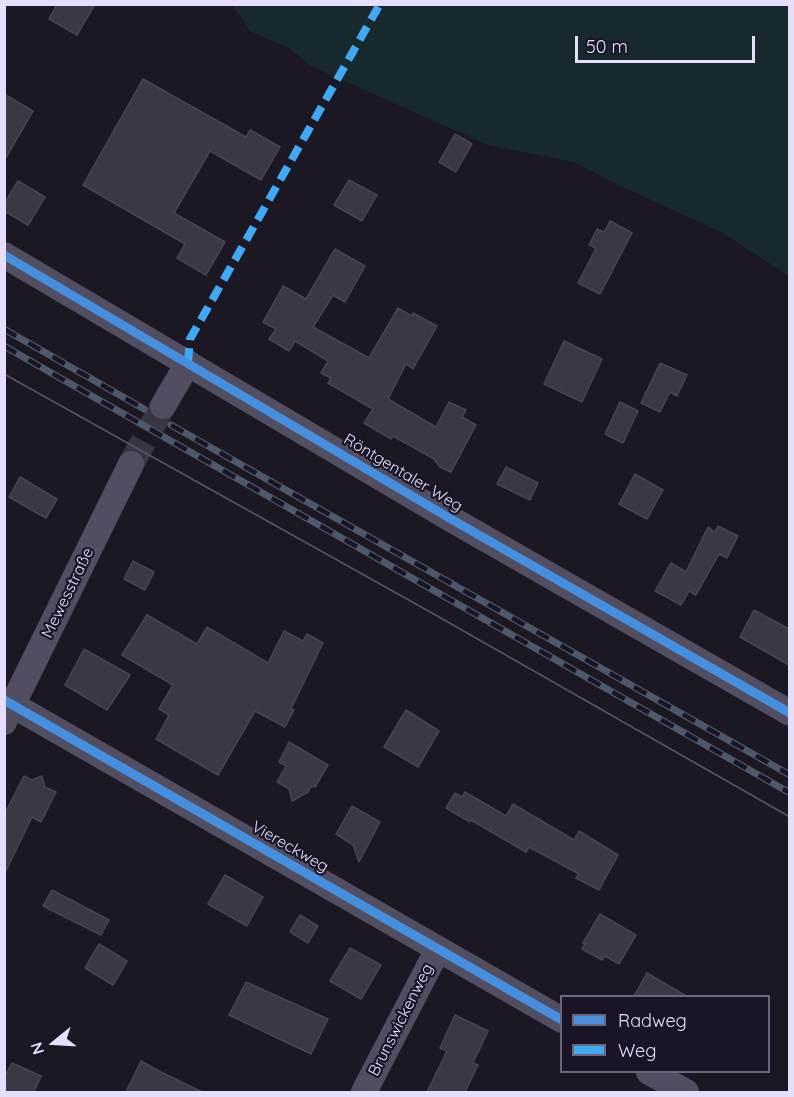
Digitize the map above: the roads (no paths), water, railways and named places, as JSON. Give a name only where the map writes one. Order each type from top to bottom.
[{"type":"street","name":"Röntgentaler Weg","points":[[4,255],[451,519],[789,713]]},
{"type":"street","points":[[163,406],[188,363]]},
{"type":"street","name":"Mewesstraße","points":[[7,709],[131,464]]},
{"type":"street","name":"Viereckweg","points":[[7,709],[560,1019]]},
{"type":"street","name":"Brunswickenweg","points":[[364,1092],[438,949]]},
{"type":"street","points":[[653,1073],[686,1092]]},
{"type":"tunnel","points":[[131,464],[163,406]]},
{"type":"tram line","points":[[4,374],[432,613],[790,817]]},
{"type":"railway","points":[[4,329],[144,409]]},
{"type":"railway","points":[[4,346],[790,793]]},
{"type":"railway","points":[[171,425],[790,775]]}]
